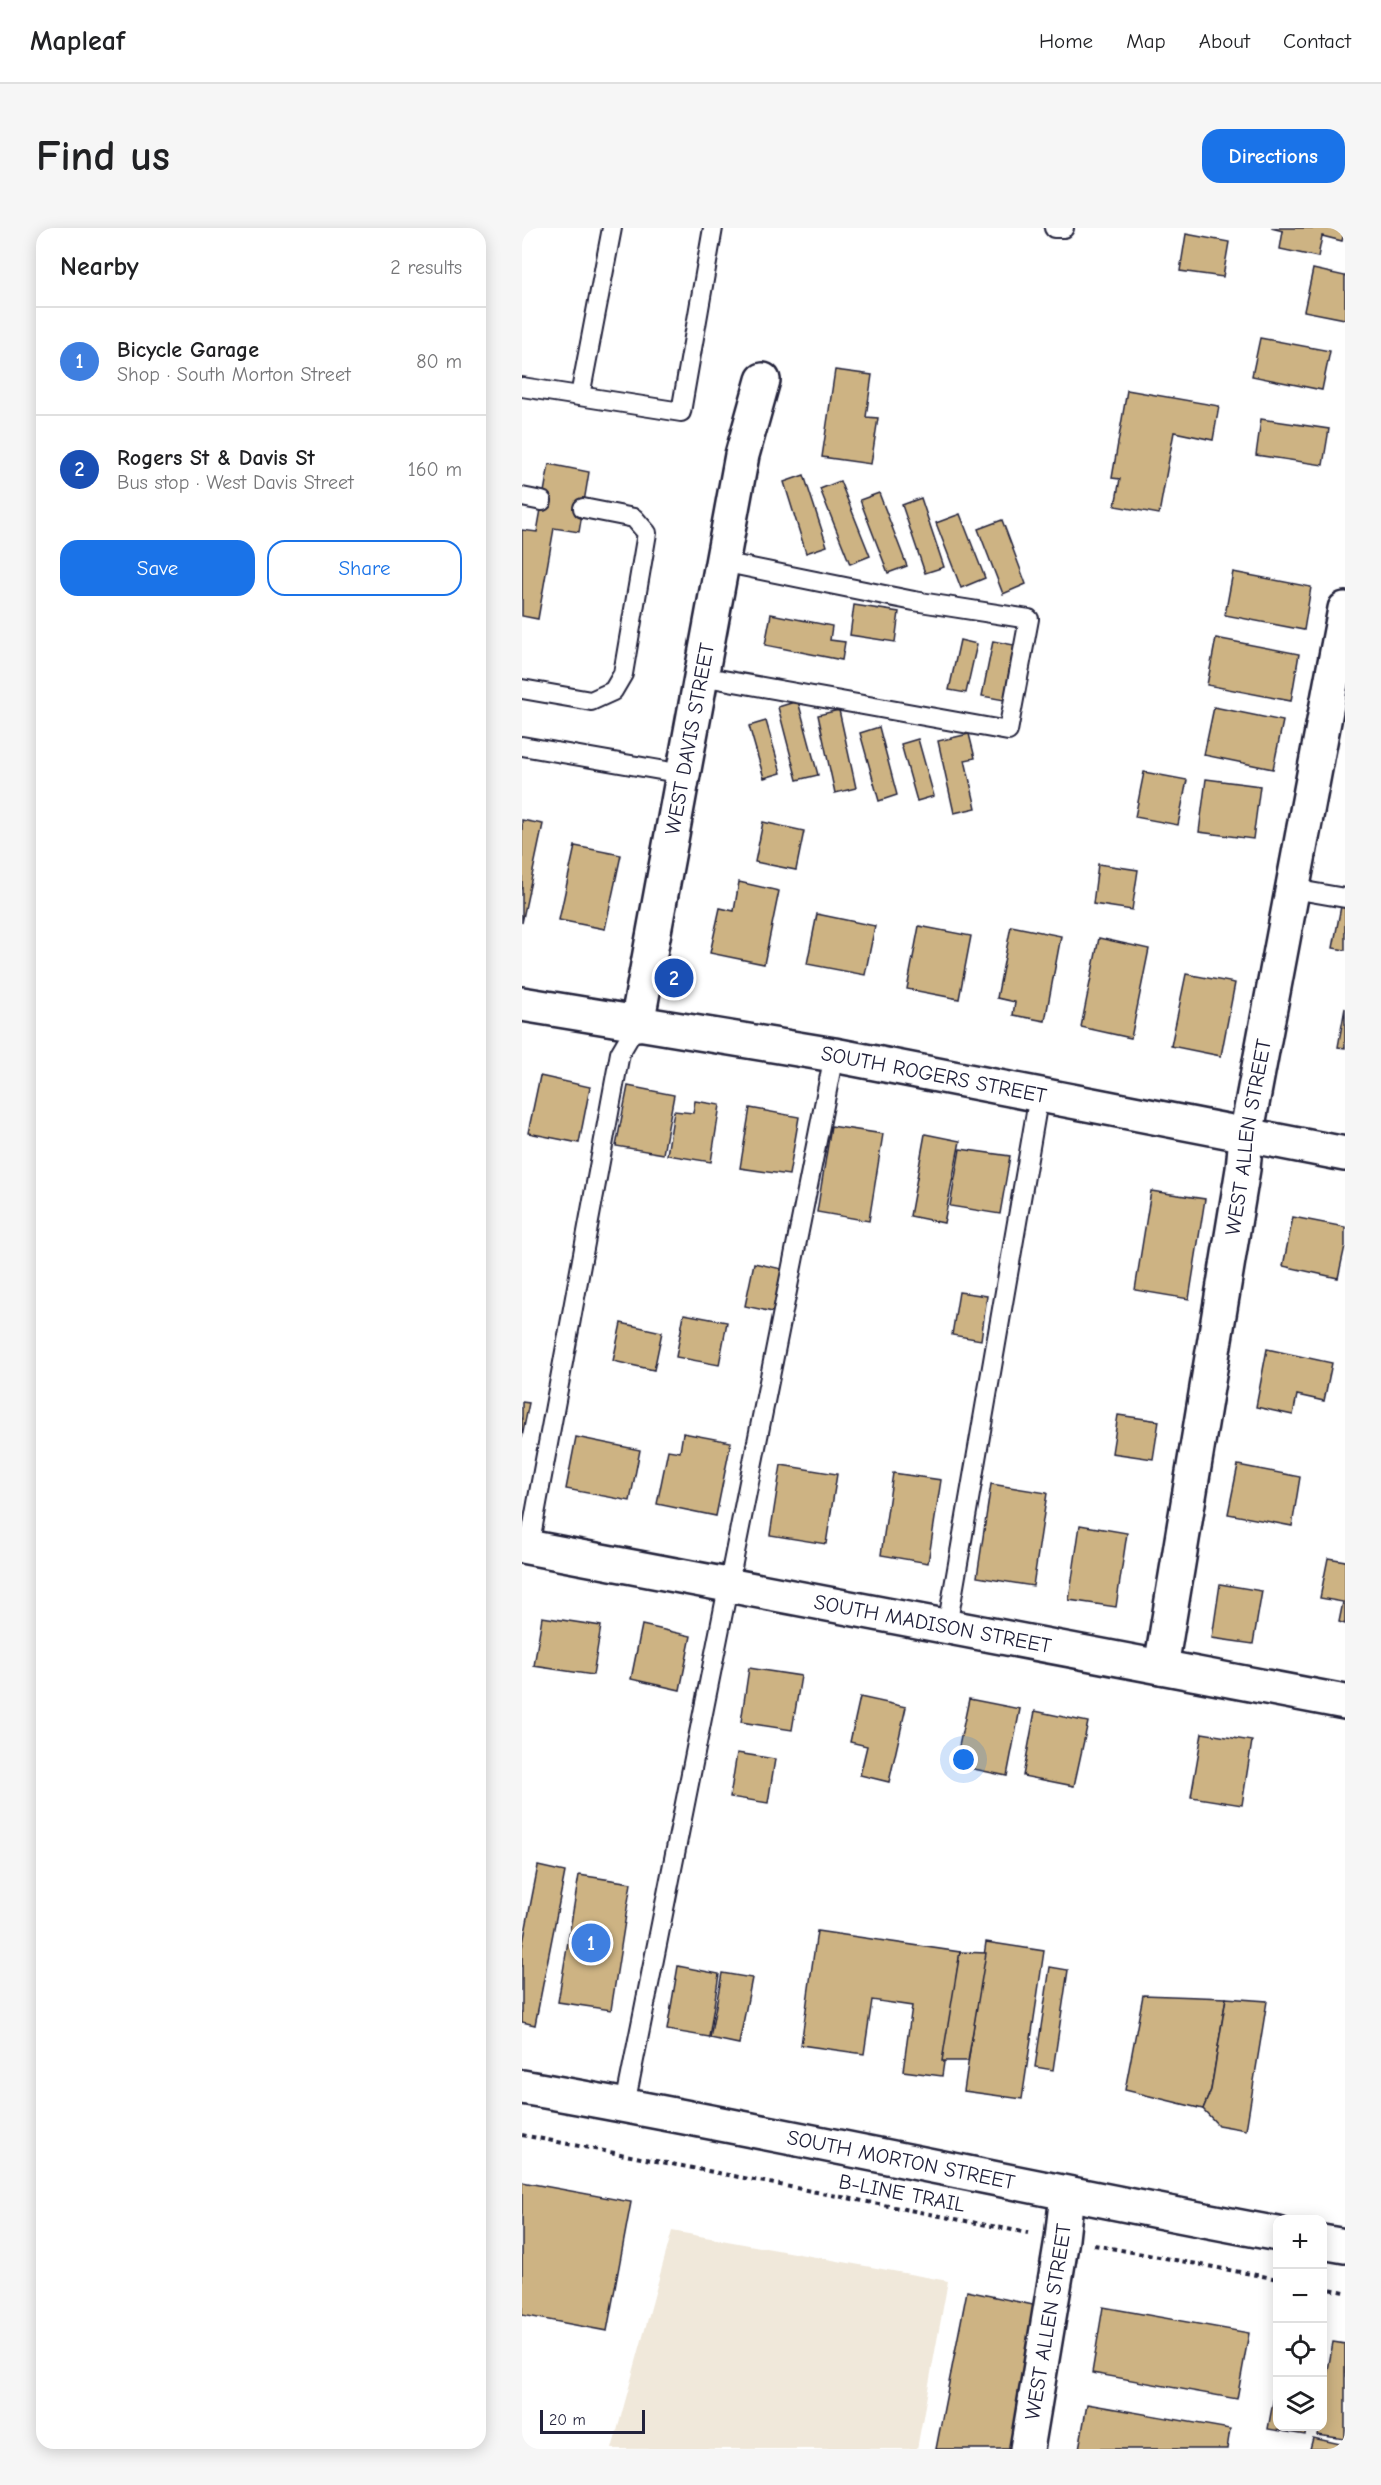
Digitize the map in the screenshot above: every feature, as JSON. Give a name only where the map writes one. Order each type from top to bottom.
[{"type":"street","name":"WEST DAVIS STREET","points":[[637,1024],[742,455],[763,380]]},
{"type":"street","name":"WEST ALLEN STREET","points":[[1161,1667],[1241,1180],[1246,1136],[1345,609]]},
{"type":"street","name":"SOUTH ROGERS STREET","points":[[522,1004],[834,1055],[1345,1154]]},
{"type":"street","name":"SOUTH MADISON STREET","points":[[526,1546],[1345,1702]]},
{"type":"street","name":"SOUTH MORTON STREET","points":[[522,2087],[625,2105],[1273,2233]]},
{"type":"street","name":"WEST ALLEN STREET","points":[[1027,2449],[1062,2239],[1067,2194]]},
{"type":"street","points":[[1327,2243],[1345,2246]]},
{"type":"lane","points":[[580,396],[612,228]]},
{"type":"lane","points":[[522,387],[681,412],[713,228]]},
{"type":"lane","points":[[1054,228],[1064,228]]},
{"type":"lane","points":[[522,497],[542,501]]},
{"type":"lane","points":[[522,689],[591,702],[613,691],[623,674],[647,534],[634,518],[583,508]]},
{"type":"lane","points":[[701,675],[1008,730],[1029,619],[914,601],[722,562]]},
{"type":"lane","points":[[522,746],[683,774]]},
{"type":"lane","points":[[1293,888],[1345,898]]},
{"type":"lane","points":[[526,1546],[620,1053],[637,1024]]},
{"type":"lane","points":[[625,2105],[834,1055]]},
{"type":"lane","points":[[947,1627],[1039,1095]]},
{"type":"path","name":"B-LINE TRAIL","points":[[522,2135],[1273,2278]]},
{"type":"path","points":[[1327,2289],[1345,2292]]},
{"type":"shaded area","points":[[672,2231],[948,2281],[917,2449],[612,2449]]},
{"type":"building","points":[[1271,228],[1345,228],[1342,241],[1322,236],[1318,257],[1280,249],[1283,231]]},
{"type":"building","points":[[1186,234],[1229,242],[1223,277],[1180,271]]},
{"type":"building","points":[[1313,269],[1345,276],[1345,319],[1304,311]]},
{"type":"building","points":[[1260,338],[1330,351],[1322,390],[1252,376]]},
{"type":"building","points":[[835,370],[872,375],[866,417],[878,418],[871,464],[822,457]]},
{"type":"building","points":[[1127,390],[1219,406],[1213,440],[1174,432],[1159,514],[1115,506],[1120,479],[1112,478]]},
{"type":"building","points":[[1261,419],[1329,429],[1323,465],[1256,455]]},
{"type":"building","points":[[549,464],[589,472],[579,532],[554,528],[538,619],[522,616],[522,530],[537,532]]},
{"type":"building","points":[[804,475],[827,546],[806,553],[784,482]]},
{"type":"building","points":[[840,481],[870,556],[850,564],[820,489]]},
{"type":"building","points":[[879,493],[907,566],[888,573],[860,500]]},
{"type":"building","points":[[921,498],[944,567],[925,573],[902,505]]},
{"type":"building","points":[[960,514],[985,578],[961,588],[936,523]]},
{"type":"building","points":[[1002,520],[1026,584],[1003,594],[978,529]]},
{"type":"building","points":[[1233,572],[1311,587],[1304,630],[1225,615]]},
{"type":"building","points":[[854,605],[899,612],[895,642],[850,635]]},
{"type":"building","points":[[771,614],[832,626],[830,640],[845,642],[842,660],[765,645]]},
{"type":"building","points":[[1216,638],[1299,654],[1291,701],[1207,685]]},
{"type":"building","points":[[960,640],[977,644],[966,693],[949,690]]},
{"type":"building","points":[[993,641],[1014,645],[1004,700],[982,696]]},
{"type":"building","points":[[798,701],[818,775],[797,780],[778,707]]},
{"type":"building","points":[[1214,707],[1283,721],[1273,769],[1204,755]]},
{"type":"building","points":[[839,710],[856,788],[835,793],[818,715]]},
{"type":"building","points":[[766,721],[781,773],[764,778],[749,726]]},
{"type":"building","points":[[879,727],[897,795],[879,801],[860,733]]},
{"type":"building","points":[[969,734],[975,758],[965,760],[976,808],[954,813],[938,741]]},
{"type":"building","points":[[918,739],[934,796],[917,801],[901,744]]},
{"type":"building","points":[[1144,772],[1187,780],[1178,825],[1135,817]]},
{"type":"building","points":[[1206,779],[1260,786],[1253,839],[1199,832]]},
{"type":"building","points":[[522,820],[543,824],[522,923]]},
{"type":"building","points":[[763,822],[804,831],[796,870],[755,862]]},
{"type":"building","points":[[575,846],[621,855],[605,929],[559,920]]},
{"type":"building","points":[[1098,864],[1138,870],[1132,910],[1093,904]]},
{"type":"building","points":[[739,882],[779,891],[764,964],[710,953],[720,908],[734,911]]},
{"type":"building","points":[[1342,901],[1345,902],[1345,950],[1333,948]]},
{"type":"building","points":[[817,914],[875,926],[865,975],[807,964]]},
{"type":"building","points":[[919,926],[971,936],[959,999],[907,989]]},
{"type":"building","points":[[1011,926],[1061,936],[1045,1021],[1013,1015],[1015,1002],[997,998]]},
{"type":"building","points":[[1099,938],[1149,949],[1131,1038],[1081,1027]]},
{"type":"building","points":[[1186,974],[1235,983],[1221,1056],[1171,1046]]},
{"type":"building","points":[[1345,1008],[1345,1048],[1338,1047]]},
{"type":"building","points":[[540,1076],[590,1087],[579,1143],[528,1133]]},
{"type":"building","points":[[628,1086],[674,1095],[663,1154],[616,1146]]},
{"type":"building","points":[[695,1101],[720,1105],[711,1162],[667,1155],[674,1111],[693,1113]]},
{"type":"building","points":[[750,1108],[799,1117],[789,1175],[740,1168]]},
{"type":"building","points":[[831,1126],[883,1134],[869,1221],[817,1212]]},
{"type":"building","points":[[925,1134],[960,1141],[944,1223],[910,1216]]},
{"type":"building","points":[[960,1149],[1010,1156],[1000,1214],[950,1206]]},
{"type":"building","points":[[1151,1191],[1205,1199],[1189,1299],[1135,1290]]},
{"type":"building","points":[[1293,1217],[1345,1227],[1345,1246],[1338,1278],[1283,1266]]},
{"type":"building","points":[[754,1263],[782,1269],[773,1312],[745,1306]]},
{"type":"building","points":[[959,1292],[987,1296],[981,1340],[952,1335]]},
{"type":"building","points":[[684,1314],[727,1322],[719,1365],[676,1357]]},
{"type":"building","points":[[621,1323],[662,1332],[654,1370],[613,1361]]},
{"type":"building","points":[[1267,1349],[1332,1363],[1324,1401],[1297,1395],[1293,1415],[1256,1407]]},
{"type":"building","points":[[522,1402],[529,1403],[522,1437]]},
{"type":"building","points":[[1118,1415],[1159,1421],[1153,1459],[1112,1453]]},
{"type":"building","points":[[683,1433],[731,1442],[716,1516],[657,1504],[668,1450],[680,1452]]},
{"type":"building","points":[[576,1437],[640,1450],[630,1501],[566,1489]]},
{"type":"building","points":[[781,1465],[837,1474],[826,1544],[770,1535]]},
{"type":"building","points":[[1238,1465],[1300,1477],[1292,1526],[1228,1514]]},
{"type":"building","points":[[893,1473],[941,1480],[928,1563],[881,1555]]},
{"type":"building","points":[[991,1484],[1047,1493],[1033,1586],[977,1577]]},
{"type":"building","points":[[1080,1525],[1127,1533],[1116,1607],[1069,1600]]},
{"type":"building","points":[[1328,1558],[1345,1561],[1345,1624],[1339,1622],[1343,1602],[1320,1598]]},
{"type":"building","points":[[1220,1584],[1262,1591],[1253,1644],[1212,1638]]},
{"type":"building","points":[[542,1617],[601,1626],[593,1675],[534,1666]]},
{"type":"building","points":[[642,1625],[691,1636],[680,1690],[631,1679]]},
{"type":"building","points":[[749,1668],[801,1676],[792,1730],[741,1722]]},
{"type":"building","points":[[860,1697],[906,1707],[889,1782],[860,1775],[867,1746],[850,1742]]},
{"type":"building","points":[[969,1699],[1020,1709],[1007,1776],[955,1765]]},
{"type":"building","points":[[1035,1711],[1088,1722],[1074,1786],[1023,1776]]},
{"type":"building","points":[[1202,1733],[1252,1741],[1242,1805],[1191,1797]]},
{"type":"building","points":[[737,1753],[775,1759],[768,1803],[730,1797]]},
{"type":"building","points":[[538,1866],[565,1872],[535,2025],[522,2022],[522,1948]]},
{"type":"building","points":[[579,1875],[631,1883],[611,2010],[558,2002]]},
{"type":"building","points":[[817,1931],[960,1952],[942,2076],[903,2071],[912,2006],[872,2000],[864,2054],[801,2045]]},
{"type":"building","points":[[986,1942],[1044,1951],[1022,2099],[964,2091]]},
{"type":"building","points":[[960,1952],[986,1953],[968,2061],[942,2061]]},
{"type":"building","points":[[678,1966],[719,1974],[709,2037],[667,2030]]},
{"type":"building","points":[[1050,1967],[1068,1970],[1053,2070],[1035,2067]]},
{"type":"building","points":[[722,1973],[752,1978],[739,2044],[710,2038]]},
{"type":"building","points":[[1143,1995],[1226,1998],[1211,2090],[1203,2109],[1125,2090]]},
{"type":"building","points":[[1226,1998],[1267,2001],[1246,2130],[1218,2125],[1203,2109],[1211,2090]]},
{"type":"building","points":[[522,2182],[631,2202],[607,2331],[522,2315]]},
{"type":"building","points":[[967,2291],[1038,2306],[1010,2449],[936,2449]]},
{"type":"building","points":[[1103,2307],[1249,2333],[1237,2399],[1092,2373]]},
{"type":"building","points":[[1333,2342],[1345,2344],[1345,2439],[1317,2435],[1318,2431],[1327,2431],[1327,2375]]},
{"type":"building","points":[[1273,2402],[1273,2430],[1268,2429]]},
{"type":"building","points":[[1087,2404],[1230,2429],[1227,2449],[1079,2449]]},
{"type":"building","points":[[1280,2431],[1305,2431],[1305,2435]]},
{"type":"building","points":[[1313,2438],[1345,2445],[1345,2449],[1310,2449]]},
{"type":"place","name":"Rogers St & Davis St","points":[[674,978]]},
{"type":"place","name":"Bicycle Garage","points":[[591,1943]]}]
